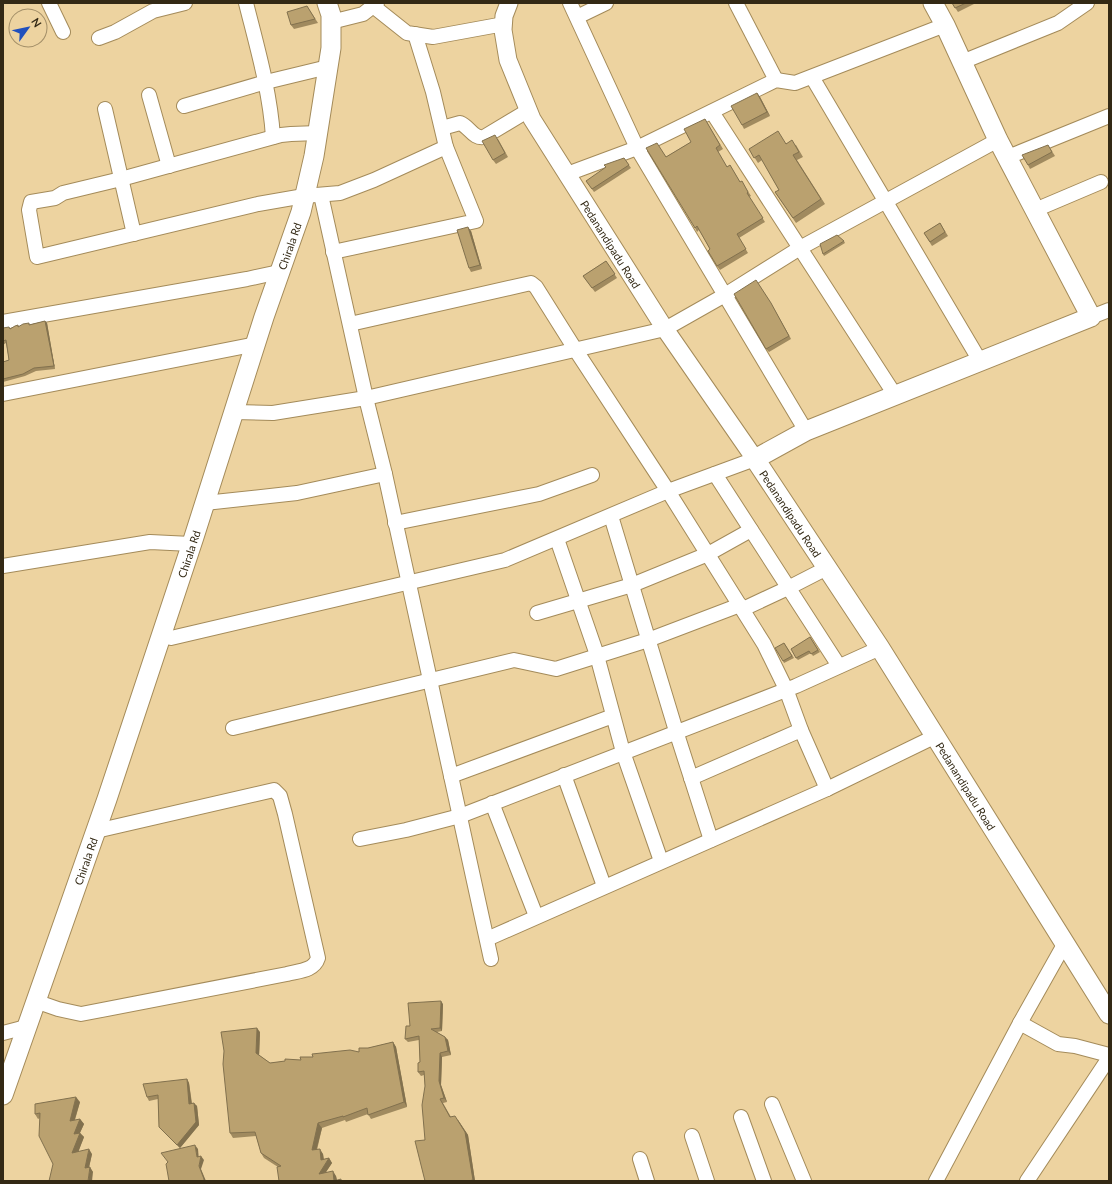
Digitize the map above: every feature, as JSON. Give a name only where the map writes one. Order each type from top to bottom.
[{"type":"main road","name":"Chirala Rd","points":[[4,1091],[96,831],[205,503],[279,272],[301,212],[313,196],[314,156],[331,48],[331,22],[327,3]]},
{"type":"main road","points":[[755,459],[806,431],[1091,318],[998,140],[945,25],[933,3]]},
{"type":"main road","name":"Pedanandipadu Road","points":[[755,459],[880,648],[1109,1014]]},
{"type":"street","points":[[49,3],[63,32]]},
{"type":"street","points":[[99,38],[115,32],[153,11],[185,3]]},
{"type":"street","points":[[246,3],[266,82],[273,137]]},
{"type":"street","name":"Pedanandipadu Road","points":[[509,3],[504,16],[503,30],[508,60],[532,119],[665,328],[755,459]]},
{"type":"street","points":[[570,3],[637,148],[806,431]]},
{"type":"street","points":[[577,17],[606,3]]},
{"type":"street","points":[[736,3],[776,80]]},
{"type":"street","points":[[962,62],[1058,23],[1087,3]]},
{"type":"street","points":[[331,22],[363,14],[375,5],[407,33],[433,37],[504,24]]},
{"type":"street","points":[[567,174],[637,148],[776,80],[795,83],[945,25]]},
{"type":"street","points":[[333,252],[476,221],[446,147],[433,92],[415,34]]},
{"type":"street","points":[[184,106],[266,82],[328,67]]},
{"type":"street","points":[[812,77],[980,362]]},
{"type":"street","points":[[149,95],[170,166]]},
{"type":"street","points":[[105,109],[134,234]]},
{"type":"street","points":[[442,128],[460,123],[466,126],[476,136],[480,137],[528,110]]},
{"type":"street","points":[[712,112],[896,395]]},
{"type":"street","points":[[1008,157],[1109,116]]},
{"type":"street","points":[[318,133],[291,134],[273,137],[170,166],[63,193],[55,198],[31,202],[29,210],[37,257],[258,204],[340,193],[374,180],[446,147]]},
{"type":"street","points":[[234,412],[273,413],[366,398],[665,328],[725,295],[800,248],[998,140]]},
{"type":"street","points":[[1035,210],[1101,182]]},
{"type":"street","points":[[313,196],[333,252],[385,474],[491,959]]},
{"type":"street","points":[[3,322],[279,272]]},
{"type":"street","points":[[350,324],[531,283],[536,287],[668,491],[764,644],[786,689],[801,730],[827,788]]},
{"type":"street","points":[[1091,318],[1109,310]]},
{"type":"street","points":[[3,394],[256,344]]},
{"type":"street","points":[[161,636],[171,638],[505,560],[668,491],[755,459]]},
{"type":"street","points":[[205,503],[297,493],[385,474]]},
{"type":"street","points":[[715,474],[839,666]]},
{"type":"street","points":[[395,523],[539,494],[592,475]]},
{"type":"street","points":[[611,516],[676,732],[711,840]]},
{"type":"street","points":[[536,613],[632,585],[708,554],[751,530]]},
{"type":"street","points":[[557,539],[598,657],[623,752],[661,861]]},
{"type":"street","points":[[3,566],[150,542],[191,544]]},
{"type":"street","points":[[233,728],[514,660],[556,669],[598,657],[741,607],[788,588],[828,568]]},
{"type":"street","points":[[360,839],[406,830],[460,816],[786,689],[880,648]]},
{"type":"street","points":[[451,776],[613,716]]},
{"type":"street","points":[[691,778],[801,730]]},
{"type":"street","points":[[487,938],[827,788],[936,736]]},
{"type":"street","points":[[564,775],[604,886]]},
{"type":"street","points":[[35,1001],[58,1009],[81,1014],[287,974],[309,968],[317,962],[318,958],[288,824],[280,796],[274,790],[96,831]]},
{"type":"street","points":[[492,803],[536,916]]},
{"type":"street","points":[[936,1181],[1065,943]]},
{"type":"street","points":[[1020,1024],[1058,1044],[1075,1046],[1109,1056],[1027,1181]]},
{"type":"street","points":[[3,1033],[26,1026]]},
{"type":"street","points":[[772,1104],[804,1181]]},
{"type":"street","points":[[741,1117],[764,1181]]},
{"type":"street","points":[[692,1136],[707,1181]]},
{"type":"street","points":[[640,1159],[647,1181]]},
{"type":"building","points":[[952,3],[966,3],[955,8]]},
{"type":"building","points":[[307,6],[315,19],[291,25],[287,12]]},
{"type":"building","points":[[757,93],[767,112],[742,125],[731,106]]},
{"type":"building","points":[[705,119],[720,145],[716,148],[727,167],[730,165],[740,182],[742,181],[748,192],[747,193],[763,218],[737,234],[746,249],[717,266],[708,251],[710,249],[697,226],[695,228],[646,148],[657,143],[666,157],[691,142],[684,129]]},
{"type":"building","points":[[778,131],[786,144],[792,140],[799,152],[793,155],[821,199],[793,218],[775,192],[779,190],[759,155],[754,158],[749,149]]},
{"type":"building","points":[[495,135],[505,153],[493,160],[482,141]]},
{"type":"building","points":[[1048,145],[1052,152],[1028,165],[1022,155]]},
{"type":"building","points":[[624,158],[629,165],[592,189],[586,181],[606,167],[604,165]]},
{"type":"building","points":[[940,223],[945,232],[930,242],[924,233]]},
{"type":"building","points":[[468,227],[480,265],[469,268],[457,230]]},
{"type":"building","points":[[837,235],[844,241],[823,254],[820,244]]},
{"type":"building","points":[[606,261],[615,274],[592,288],[583,276]]},
{"type":"building","points":[[756,280],[771,303],[789,336],[766,349],[734,294]]},
{"type":"building","points":[[45,321],[54,366],[34,368],[23,374],[3,379],[3,362],[9,360],[6,340],[3,341],[3,328],[9,327],[10,329],[18,325],[18,327],[23,324],[29,323],[29,325]]},
{"type":"building","points":[[810,637],[818,650],[811,654],[809,651],[796,658],[791,649]]},
{"type":"building","points":[[784,643],[792,656],[783,661],[775,648]]},
{"type":"building","points":[[441,1001],[440,1028],[431,1029],[445,1037],[448,1051],[440,1053],[439,1081],[444,1098],[440,1099],[450,1117],[455,1116],[465,1132],[473,1180],[468,1181],[425,1181],[415,1141],[425,1140],[422,1105],[425,1086],[424,1071],[418,1072],[418,1063],[420,1062],[419,1036],[405,1039],[406,1026],[410,1026],[408,1003]]},
{"type":"building","points":[[257,1028],[256,1053],[270,1063],[285,1061],[285,1059],[301,1060],[300,1057],[313,1057],[312,1054],[350,1050],[359,1052],[359,1048],[368,1048],[393,1042],[404,1102],[368,1115],[367,1108],[343,1117],[318,1123],[312,1150],[320,1149],[321,1160],[329,1158],[319,1174],[333,1171],[334,1181],[279,1181],[277,1167],[281,1166],[261,1153],[255,1132],[230,1133],[223,1064],[224,1051],[221,1032]]},
{"type":"building","points":[[187,1079],[189,1104],[194,1103],[196,1122],[177,1145],[159,1127],[158,1095],[147,1097],[143,1084]]},
{"type":"building","points":[[76,1097],[70,1121],[80,1119],[74,1134],[80,1133],[72,1153],[89,1149],[85,1168],[90,1167],[88,1181],[49,1181],[53,1164],[39,1136],[40,1113],[35,1114],[35,1104]]},
{"type":"building","points":[[195,1145],[197,1157],[201,1156],[199,1166],[204,1181],[169,1181],[166,1164],[168,1162],[161,1153]]}]
